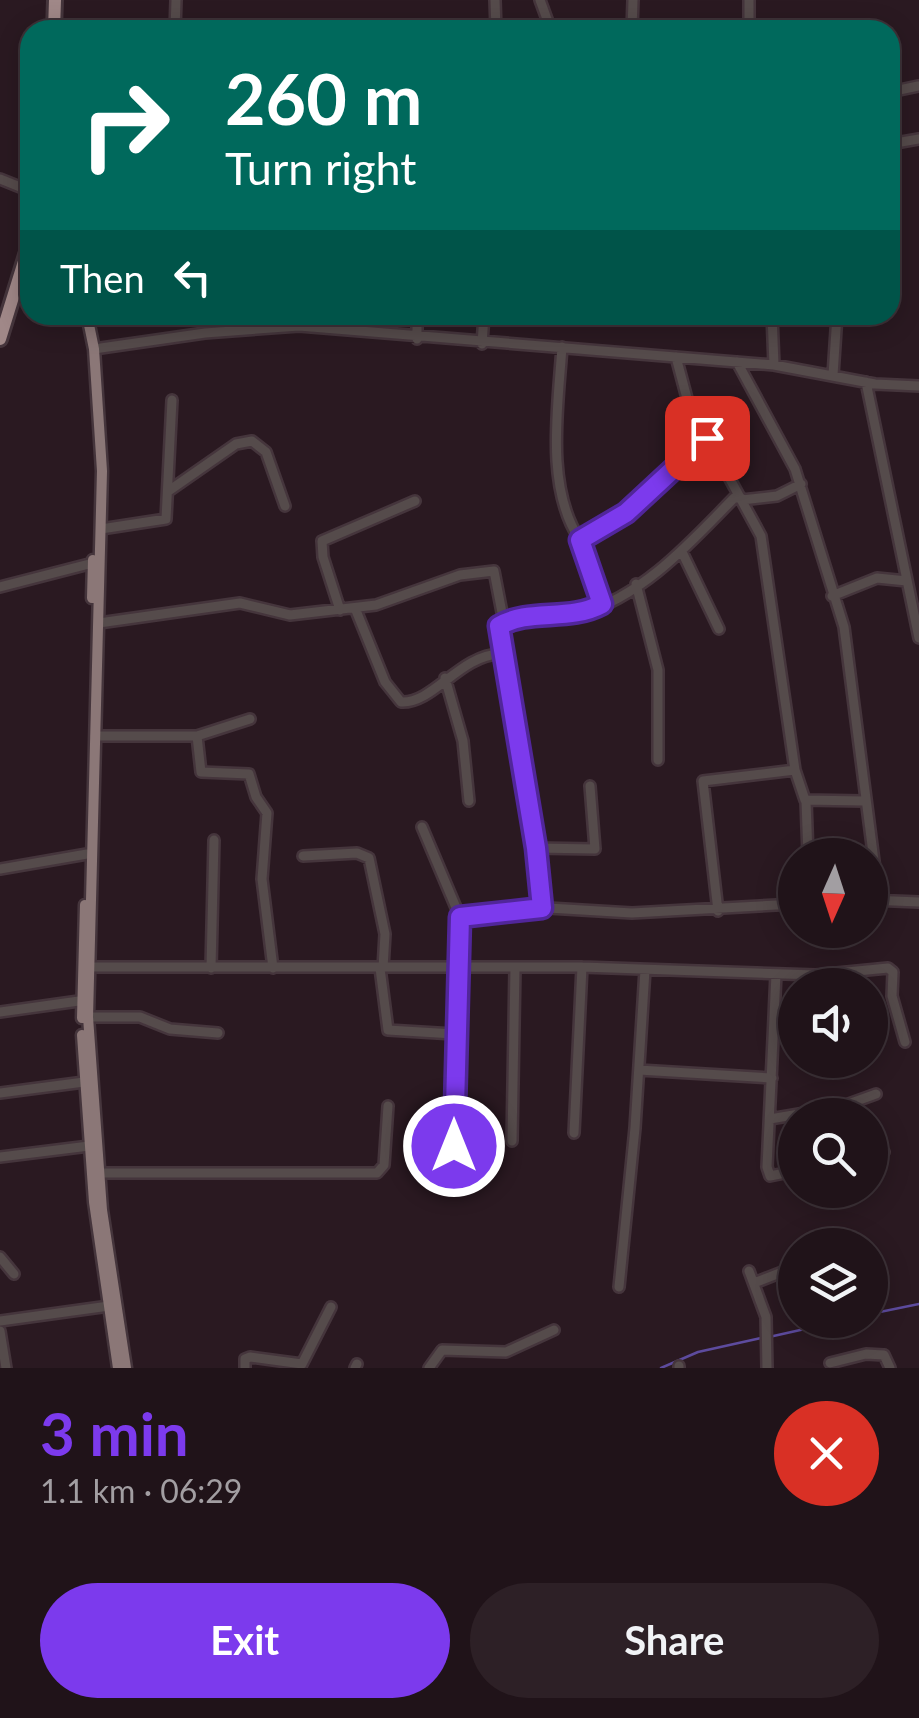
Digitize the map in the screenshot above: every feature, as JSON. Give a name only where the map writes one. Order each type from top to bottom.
[{"type":"highway","points":[[0,339],[4,313],[20,289]]},
{"type":"main road","points":[[85,325],[93,410],[93,563],[84,1082],[89,1146],[122,1368]]},
{"type":"main road","points":[[87,325],[94,350],[102,471],[89,849],[90,967],[85,1000],[95,1174],[109,1306],[122,1368]]},
{"type":"street","points":[[333,329],[334,325]]},
{"type":"street","points":[[417,339],[418,325]]},
{"type":"street","points":[[482,344],[483,325]]},
{"type":"street","points":[[772,325],[774,365]]},
{"type":"street","points":[[833,376],[836,325]]},
{"type":"street","points":[[94,350],[269,327],[333,329],[417,339],[774,365],[866,382],[919,386]]},
{"type":"street","points":[[562,347],[559,479],[565,509],[602,604]]},
{"type":"street","points":[[676,357],[685,395],[761,536],[794,770],[806,801],[807,838]]},
{"type":"street","points":[[737,362],[801,484],[844,631],[867,838]]},
{"type":"street","points":[[866,382],[919,638]]},
{"type":"street","points":[[100,529],[164,521],[170,490],[172,400]]},
{"type":"street","points":[[580,540],[626,513],[707,438]]},
{"type":"street","points":[[170,490],[236,444],[252,441],[266,452],[285,506]]},
{"type":"street","points":[[542,908],[506,664],[500,654],[499,626],[504,622],[574,616],[634,589],[684,554],[734,498],[782,495],[801,484]]},
{"type":"street","points":[[340,610],[322,541],[415,501]]},
{"type":"street","points":[[684,554],[718,629]]},
{"type":"street","points":[[0,587],[93,563]]},
{"type":"street","points":[[98,623],[240,604],[280,615],[355,608],[395,602],[460,575],[492,570],[497,573],[504,622]]},
{"type":"street","points":[[832,596],[876,578],[906,582]]},
{"type":"street","points":[[634,589],[659,677],[658,760]]},
{"type":"street","points":[[355,608],[384,682],[397,700],[416,700],[479,657],[500,654]]},
{"type":"street","points":[[445,678],[463,741],[468,802]]},
{"type":"street","points":[[95,736],[197,736],[250,718]]},
{"type":"street","points":[[197,736],[201,772],[249,774],[256,797],[267,812],[262,879],[273,968]]},
{"type":"street","points":[[718,911],[703,781],[794,770]]},
{"type":"street","points":[[536,848],[595,849],[590,786]]},
{"type":"street","points":[[806,801],[863,801]]},
{"type":"street","points":[[422,827],[460,917],[454,1146]]},
{"type":"street","points":[[211,968],[214,840]]},
{"type":"street","points":[[0,869],[89,849]]},
{"type":"street","points":[[303,856],[356,853],[369,858],[385,934],[382,968],[388,1030],[454,1034]]},
{"type":"street","points":[[888,901],[919,902]]},
{"type":"street","points":[[460,917],[542,908],[718,911],[778,906]]},
{"type":"street","points":[[90,967],[582,967],[776,974],[891,969],[892,996],[905,1042]]},
{"type":"street","points":[[574,1133],[582,967]]},
{"type":"street","points":[[512,1141],[514,968]]},
{"type":"street","points":[[618,1287],[639,1070],[644,970]]},
{"type":"street","points":[[776,974],[769,1174],[778,1173]]},
{"type":"street","points":[[0,1012],[85,1000]]},
{"type":"street","points":[[88,1017],[140,1018],[170,1029],[218,1033]]},
{"type":"street","points":[[639,1070],[772,1078]]},
{"type":"street","points":[[0,1093],[84,1082]]},
{"type":"street","points":[[770,1119],[840,1107],[876,1094]]},
{"type":"street","points":[[95,1174],[377,1173],[384,1165],[388,1106]]},
{"type":"street","points":[[0,1157],[89,1146]]},
{"type":"street","points":[[0,1257],[14,1274]]},
{"type":"street","points":[[749,1271],[766,1318],[767,1368]]},
{"type":"street","points":[[754,1283],[778,1274]]},
{"type":"street","points":[[0,1321],[109,1306]]},
{"type":"street","points":[[245,1368],[245,1359],[250,1357],[302,1364],[331,1307]]},
{"type":"street","points":[[429,1368],[442,1350],[506,1352],[554,1330]]},
{"type":"street","points":[[0,1331],[6,1368]]},
{"type":"street","points":[[830,1363],[876,1353],[884,1355],[890,1368]]},
{"type":"waterway","points":[[888,1310],[919,1304]]},
{"type":"waterway","points":[[769,1337],[778,1335]]},
{"type":"waterway","points":[[661,1368],[698,1352],[761,1338]]},
{"type":"route","points":[[454,1146],[460,917],[476,912],[542,908],[520,742],[506,664],[500,654],[499,626],[531,618],[574,616],[602,604],[580,540],[586,540],[626,513],[668,477],[698,442],[707,438]]}]
